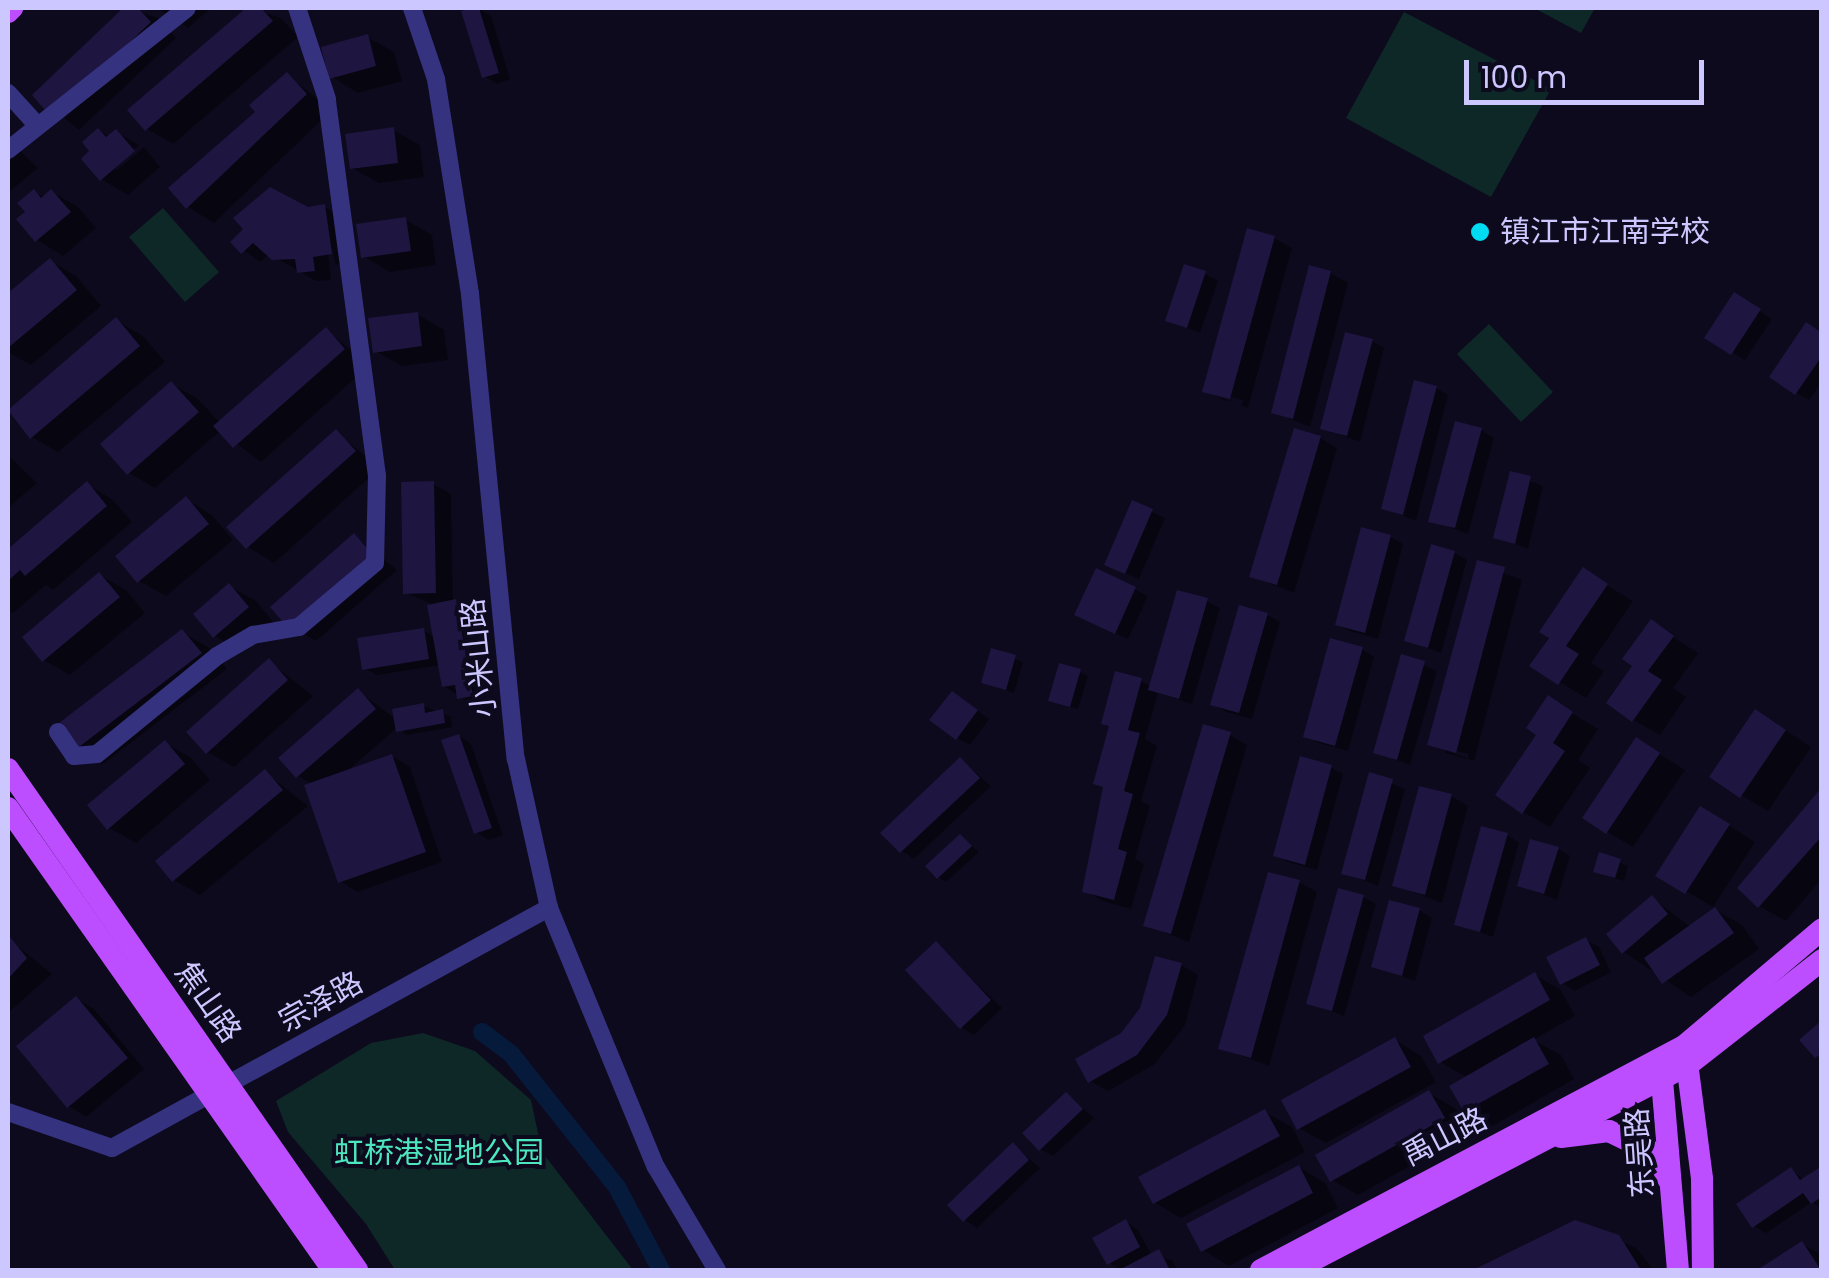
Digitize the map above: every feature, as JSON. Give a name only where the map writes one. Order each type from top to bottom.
[{"type":"main road","name":"焦山路","points":[[8,769],[333,1270]]},
{"type":"main road","name":"焦山路","points":[[8,808],[357,1270]]},
{"type":"main road","points":[[1686,1056],[1822,929]]},
{"type":"main road","points":[[1661,1068],[1686,1056],[1822,960]]},
{"type":"main road","name":"东吴路","points":[[1686,1056],[1702,1179],[1703,1270]]},
{"type":"main road","name":"东吴路","points":[[1661,1068],[1678,1270]]},
{"type":"main road","name":"禹山路","points":[[1294,1270],[1543,1140],[1661,1068]]},
{"type":"main road","name":"禹山路","points":[[1261,1270],[1661,1068]]},
{"type":"main road","points":[[1543,1140],[1609,1130],[1656,1154],[1673,1188]]},
{"type":"street","points":[[8,150],[188,8]]},
{"type":"street","points":[[58,732],[74,756],[97,754],[217,656],[253,634],[299,627],[376,564],[376,476],[327,99],[296,8]]},
{"type":"street","name":"小米山路","points":[[412,8],[436,80],[470,294],[516,759],[549,908],[656,1166],[717,1270]]},
{"type":"street","points":[[8,93],[36,126]]},
{"type":"street","name":"宗泽路","points":[[8,1112],[112,1148],[549,908]]},
{"type":"green space","points":[[1534,8],[1595,8],[1581,33]]},
{"type":"green space","points":[[1404,12],[1551,89],[1491,197],[1346,118]]},
{"type":"green space","points":[[163,208],[219,272],[185,302],[129,237]]},
{"type":"green space","points":[[1489,324],[1553,392],[1521,422],[1457,354]]},
{"type":"green space","name":"虹桥港湿地公园","points":[[423,1033],[475,1051],[531,1100],[542,1152],[633,1270],[395,1270],[366,1224],[288,1132],[276,1101],[371,1043]]},
{"type":"building","points":[[123,8],[138,8],[151,22],[51,117],[32,95]]},
{"type":"building","points":[[246,8],[261,8],[273,21],[145,131],[127,110]]},
{"type":"building","points":[[479,8],[499,73],[482,78],[461,11]]},
{"type":"building","points":[[368,34],[376,66],[329,79],[321,47]]},
{"type":"building","points":[[287,72],[307,94],[186,209],[168,188],[255,112],[249,105]]},
{"type":"building","points":[[394,127],[398,163],[350,169],[345,134]]},
{"type":"building","points":[[98,128],[106,137],[116,129],[135,151],[100,181],[81,159],[89,151],[82,142]]},
{"type":"building","points":[[270,187],[308,207],[325,204],[332,254],[313,257],[315,271],[297,273],[295,259],[272,260],[253,243],[241,254],[230,242],[243,229],[233,218]]},
{"type":"building","points":[[34,189],[41,198],[51,189],[71,212],[35,242],[16,219],[25,212],[17,203]]},
{"type":"building","points":[[406,217],[411,251],[361,258],[356,224]]},
{"type":"building","points":[[1247,228],[1275,236],[1230,399],[1202,392]]},
{"type":"building","points":[[50,258],[77,290],[8,348],[8,293]]},
{"type":"building","points":[[1184,264],[1206,271],[1187,328],[1165,321]]},
{"type":"building","points":[[1309,265],[1331,271],[1293,419],[1271,413]]},
{"type":"building","points":[[1734,292],[1761,309],[1731,355],[1704,338]]},
{"type":"building","points":[[418,312],[422,346],[373,353],[368,318]]},
{"type":"building","points":[[116,317],[140,346],[30,439],[8,410]]},
{"type":"building","points":[[1806,322],[1822,333],[1822,356],[1795,395],[1769,377]]},
{"type":"building","points":[[326,327],[345,349],[233,448],[213,426]]},
{"type":"building","points":[[1345,332],[1373,339],[1347,436],[1320,429]]},
{"type":"building","points":[[1414,380],[1437,386],[1403,515],[1381,509]]},
{"type":"building","points":[[171,381],[199,412],[127,475],[100,444]]},
{"type":"building","points":[[1455,421],[1482,428],[1455,528],[1428,522]]},
{"type":"building","points":[[1294,428],[1321,436],[1277,585],[1249,577]]},
{"type":"building","points":[[336,429],[356,451],[246,549],[226,527]]},
{"type":"building","points":[[1510,471],[1531,476],[1515,544],[1493,538]]},
{"type":"building","points":[[87,481],[107,506],[25,576],[20,570],[8,581],[8,549]]},
{"type":"building","points":[[434,481],[436,593],[403,594],[401,482]]},
{"type":"building","points":[[186,496],[209,524],[137,583],[115,556]]},
{"type":"building","points":[[1132,500],[1153,509],[1125,574],[1104,565]]},
{"type":"building","points":[[1361,527],[1391,535],[1365,633],[1335,625]]},
{"type":"building","points":[[354,533],[372,554],[288,628],[270,607]]},
{"type":"building","points":[[1431,544],[1455,551],[1428,648],[1404,641]]},
{"type":"building","points":[[1477,560],[1505,567],[1456,753],[1427,745]]},
{"type":"building","points":[[1583,567],[1608,584],[1566,646],[1579,654],[1558,685],[1529,666],[1549,638],[1539,632]]},
{"type":"building","points":[[1096,568],[1136,587],[1115,634],[1074,615]]},
{"type":"building","points":[[99,572],[120,597],[42,662],[22,637]]},
{"type":"building","points":[[229,583],[249,607],[213,638],[193,614]]},
{"type":"building","points":[[1177,590],[1208,598],[1179,699],[1148,690]]},
{"type":"building","points":[[456,599],[473,696],[457,699],[455,685],[442,687],[427,605]]},
{"type":"building","points":[[1239,605],[1268,613],[1239,713],[1210,705]]},
{"type":"building","points":[[1651,619],[1674,636],[1648,671],[1662,680],[1632,722],[1606,703],[1632,666],[1622,659]]},
{"type":"building","points":[[424,628],[429,659],[362,670],[357,638]]},
{"type":"building","points":[[182,629],[202,653],[75,750],[55,726]]},
{"type":"building","points":[[1330,638],[1363,647],[1335,746],[1303,737]]},
{"type":"building","points":[[991,648],[1016,655],[1006,690],[981,683]]},
{"type":"building","points":[[1401,654],[1425,661],[1397,760],[1373,753]]},
{"type":"building","points":[[269,658],[288,680],[206,754],[186,732]]},
{"type":"building","points":[[1059,663],[1081,669],[1070,707],[1048,701]]},
{"type":"building","points":[[1115,671],[1142,678],[1128,730],[1140,733],[1124,791],[1133,794],[1118,849],[1127,852],[1114,900],[1082,892],[1103,787],[1093,784],[1109,726],[1101,724]]},
{"type":"building","points":[[358,688],[376,709],[296,778],[278,758]]},
{"type":"building","points":[[952,691],[978,710],[956,740],[929,720]]},
{"type":"building","points":[[1548,695],[1573,712],[1553,743],[1565,751],[1522,814],[1495,795],[1536,735],[1526,728]]},
{"type":"building","points":[[424,703],[425,713],[443,709],[445,723],[396,732],[392,709]]},
{"type":"building","points":[[1755,709],[1786,730],[1740,798],[1709,777]]},
{"type":"building","points":[[1203,724],[1231,732],[1171,934],[1143,926]]},
{"type":"building","points":[[459,734],[492,828],[474,834],[441,740]]},
{"type":"building","points":[[1636,737],[1660,753],[1606,834],[1582,818]]},
{"type":"building","points":[[165,740],[185,764],[107,830],[87,805]]},
{"type":"building","points":[[392,754],[426,852],[338,883],[304,785]]},
{"type":"building","points":[[1300,756],[1332,765],[1305,865],[1273,856]]},
{"type":"building","points":[[960,757],[980,778],[900,853],[880,833]]},
{"type":"building","points":[[265,769],[283,790],[172,882],[155,861]]},
{"type":"building","points":[[1369,772],[1393,779],[1365,880],[1341,874]]},
{"type":"building","points":[[1419,786],[1452,794],[1425,895],[1392,886]]},
{"type":"building","points":[[1822,787],[1822,836],[1758,908],[1737,888]]},
{"type":"building","points":[[1700,806],[1730,824],[1685,894],[1655,876]]},
{"type":"building","points":[[1481,826],[1508,833],[1480,932],[1454,925]]},
{"type":"building","points":[[960,834],[972,846],[937,879],[925,866]]},
{"type":"building","points":[[1530,839],[1559,847],[1544,894],[1517,886]]},
{"type":"building","points":[[1599,852],[1621,859],[1615,878],[1593,872]]},
{"type":"building","points":[[1268,872],[1300,880],[1251,1058],[1218,1049]]},
{"type":"building","points":[[1338,888],[1364,895],[1332,1011],[1306,1004]]},
{"type":"building","points":[[1652,895],[1668,914],[1622,954],[1606,934]]},
{"type":"building","points":[[1389,900],[1420,908],[1402,976],[1371,967]]},
{"type":"building","points":[[1715,907],[1734,933],[1662,984],[1644,958]]},
{"type":"building","points":[[1586,937],[1600,965],[1560,985],[1546,957]]},
{"type":"building","points":[[8,939],[27,958],[8,979]]},
{"type":"building","points":[[936,941],[991,1000],[960,1029],[905,970]]},
{"type":"building","points":[[1155,956],[1182,963],[1167,1015],[1137,1055],[1088,1083],[1075,1059],[1121,1033],[1140,1008]]},
{"type":"building","points":[[1535,972],[1550,1000],[1438,1064],[1423,1036]]},
{"type":"building","points":[[76,996],[128,1058],[67,1108],[16,1046]]},
{"type":"building","points":[[1822,1020],[1822,1053],[1815,1058],[1799,1040]]},
{"type":"building","points":[[1395,1037],[1411,1067],[1297,1130],[1281,1100]]},
{"type":"building","points":[[1534,1037],[1549,1064],[1464,1112],[1449,1086]]},
{"type":"building","points":[[1429,1090],[1445,1118],[1330,1182],[1315,1155]]},
{"type":"building","points":[[1066,1092],[1083,1109],[1039,1151],[1022,1133]]},
{"type":"building","points":[[1265,1109],[1280,1136],[1153,1204],[1138,1177]]},
{"type":"building","points":[[1013,1142],[1029,1160],[963,1222],[947,1205]]},
{"type":"building","points":[[1299,1165],[1313,1193],[1201,1252],[1186,1224]]},
{"type":"building","points":[[1822,1166],[1822,1197],[1811,1204],[1803,1193],[1752,1228],[1736,1204],[1791,1167],[1800,1180]]},
{"type":"building","points":[[1126,1219],[1140,1247],[1107,1265],[1092,1238]]},
{"type":"building","points":[[1575,1220],[1619,1235],[1641,1270],[1473,1270]]},
{"type":"building","points":[[1802,1241],[1821,1270],[1757,1270]]},
{"type":"building","points":[[1159,1249],[1170,1270],[1119,1270]]},
{"type":"waterway","points":[[482,1032],[512,1055],[617,1187],[661,1270]]},
{"type":"place","name":"镇江市江南学校","points":[[1480,232]]}]
